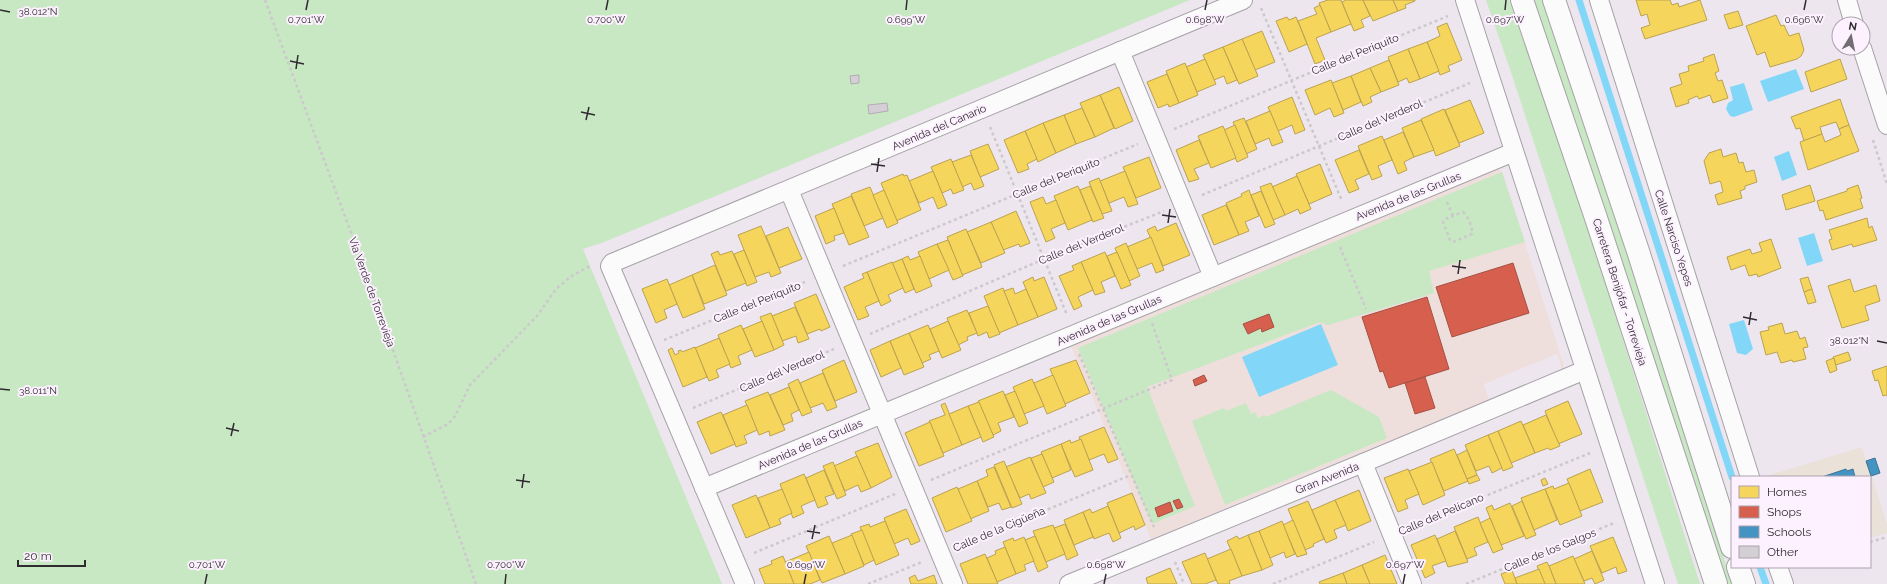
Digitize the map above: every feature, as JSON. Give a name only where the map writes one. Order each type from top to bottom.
[{"type":"main road","name":"Carretera Benijófar - Torrevieja","points":[[1522,0],[1598,223],[1716,584]]},
{"type":"main road","points":[[1554,0],[1638,251],[1731,544]]},
{"type":"main road","points":[[1738,568],[1744,584]]},
{"type":"street","name":"Avenida del Canario","points":[[612,263],[1243,0]]},
{"type":"street","name":"Calle Narciso Yepes","points":[[1599,0],[1750,476]]},
{"type":"street","points":[[1847,0],[1852,16]]},
{"type":"street","points":[[1466,4],[1655,584]]},
{"type":"street","points":[[1120,51],[1213,277]]},
{"type":"street","points":[[1865,56],[1887,125]]},
{"type":"street","name":"Avenida de las Grullas","points":[[704,488],[1514,152]]},
{"type":"street","points":[[789,190],[954,584]]},
{"type":"street","points":[[612,263],[610,266],[744,584]]},
{"type":"street","name":"Gran Avenida","points":[[1069,584],[1585,370]]},
{"type":"street","points":[[1363,463],[1412,584]]},
{"type":"street","points":[[1778,568],[1784,584]]},
{"type":"path","name":"Vía Verde de Torrevieja","points":[[266,0],[476,584]]},
{"type":"path","name":"Calle del Periquito","points":[[645,348],[1292,80],[1466,4]]},
{"type":"path","points":[[1261,7],[1350,220]]},
{"type":"path","name":"Calle del Verderol","points":[[674,416],[852,342],[1044,259],[1489,75]]},
{"type":"path","points":[[983,109],[1075,334],[1076,346],[1102,408],[1153,527],[1163,532],[1184,584]]},
{"type":"path","points":[[1447,201],[1453,216]]},
{"type":"path","points":[[1465,213],[1473,231],[1472,234],[1451,242],[1443,222],[1453,216],[1465,213]]},
{"type":"path","points":[[1339,245],[1366,309]]},
{"type":"path","points":[[423,437],[448,424],[455,416],[470,385],[537,316],[556,289],[563,282],[600,261],[612,263]]},
{"type":"path","points":[[1097,410],[1172,380],[1149,316]]},
{"type":"path","name":"Calle del Pelícano","points":[[1273,584],[1609,445]]},
{"type":"path","name":"Calle de la Cigüeña","points":[[868,584],[1131,475]]},
{"type":"path","name":"Calle de los Galgos","points":[[1466,584],[1633,516]]},
{"type":"path","points":[[1871,542],[1887,537]]},
{"type":"shaded area","points":[[1499,169],[1502,171],[1565,369],[1562,370],[1557,354],[1484,384],[1489,400],[1151,539],[1071,346]]},
{"type":"shaded area","points":[[1862,447],[1887,524],[1887,533],[1871,538],[1871,476],[1766,476]]},
{"type":"green space","points":[[0,0],[1190,0],[604,242],[583,249],[722,584],[0,584]]},
{"type":"green space","points":[[1486,0],[1509,0],[1584,218],[1700,584],[1678,584],[1511,72]]},
{"type":"green space","points":[[1533,0],[1543,0],[1568,73],[1640,292],[1732,584],[1725,584],[1579,131]]},
{"type":"green space","points":[[1502,172],[1525,242],[1429,271],[1434,293],[1328,325],[1320,322],[1147,387],[1195,506],[1152,524],[1078,348]]},
{"type":"green space","points":[[1331,390],[1379,417],[1387,438],[1225,505],[1192,421],[1224,408],[1226,411],[1246,403],[1251,414],[1255,412],[1258,418],[1264,415],[1266,417]]},
{"type":"water","points":[[1796,69],[1804,89],[1768,102],[1760,81]]},
{"type":"water","points":[[1744,83],[1753,110],[1734,117],[1730,116],[1726,109],[1728,103],[1733,100],[1730,87]]},
{"type":"water","points":[[1789,151],[1797,175],[1782,181],[1774,157]]},
{"type":"water","points":[[1814,233],[1823,261],[1807,266],[1798,238]]},
{"type":"water","points":[[1744,320],[1753,349],[1746,355],[1737,353],[1729,324]]},
{"type":"water","points":[[1321,324],[1338,365],[1259,397],[1242,357]]},
{"type":"building: Homes","points":[[1328,0],[1341,0],[1351,24],[1331,32],[1319,3]]},
{"type":"building: Homes","points":[[1346,0],[1363,0],[1370,16],[1361,20],[1364,27],[1354,31],[1342,2]]},
{"type":"building: Homes","points":[[1363,0],[1393,0],[1398,11],[1373,21]]},
{"type":"building: Homes","points":[[1393,0],[1415,1],[1405,5],[1406,8],[1398,11]]},
{"type":"building: Homes","points":[[1636,0],[1670,0],[1672,5],[1678,3],[1679,7],[1700,0],[1707,20],[1645,39],[1641,28],[1650,25],[1647,14],[1641,16]]},
{"type":"building: Homes","points":[[1320,5],[1331,32],[1316,38],[1325,60],[1315,64],[1298,21],[1317,14],[1314,8]]},
{"type":"building: Homes","points":[[1738,11],[1743,25],[1729,29],[1724,15]]},
{"type":"building: Homes","points":[[1776,15],[1781,26],[1784,25],[1789,36],[1799,33],[1804,50],[1801,56],[1797,59],[1770,67],[1765,52],[1757,55],[1746,26]]},
{"type":"building: Homes","points":[[1287,17],[1289,20],[1296,17],[1307,44],[1289,52],[1276,21]]},
{"type":"building: Homes","points":[[1447,23],[1462,60],[1448,66],[1450,71],[1440,75],[1427,42],[1440,36],[1437,27]]},
{"type":"building: Homes","points":[[1262,31],[1275,62],[1255,70],[1242,39]]},
{"type":"building: Homes","points":[[1242,39],[1258,76],[1239,84],[1223,47]]},
{"type":"building: Homes","points":[[1427,42],[1439,71],[1420,79],[1408,49]]},
{"type":"building: Homes","points":[[1223,47],[1237,80],[1227,84],[1224,76],[1214,80],[1203,55]]},
{"type":"building: Homes","points":[[1408,49],[1420,79],[1409,83],[1407,78],[1398,82],[1388,57]]},
{"type":"building: Homes","points":[[1714,54],[1719,71],[1715,73],[1718,81],[1722,80],[1728,98],[1713,103],[1710,95],[1699,99],[1697,96],[1688,100],[1689,103],[1676,107],[1670,88],[1682,84],[1679,74],[1689,71],[1688,66],[1704,61],[1703,58]]},
{"type":"building: Homes","points":[[1205,59],[1216,84],[1197,92],[1186,67]]},
{"type":"building: Homes","points":[[1840,59],[1847,79],[1811,92],[1805,72]]},
{"type":"building: Homes","points":[[1389,60],[1399,85],[1381,92],[1370,68]]},
{"type":"building: Homes","points":[[1185,63],[1198,95],[1179,103],[1166,71]]},
{"type":"building: Homes","points":[[1370,68],[1381,92],[1370,97],[1372,102],[1363,106],[1351,76]]},
{"type":"building: Homes","points":[[1167,74],[1179,103],[1169,107],[1168,104],[1158,108],[1147,82]]},
{"type":"building: Homes","points":[[1351,76],[1361,102],[1343,110],[1332,83]]},
{"type":"building: Homes","points":[[1331,80],[1344,113],[1334,117],[1330,108],[1315,115],[1305,90]]},
{"type":"building: Homes","points":[[1119,87],[1133,121],[1115,129],[1100,95]]},
{"type":"building: Homes","points":[[1100,95],[1114,128],[1095,137],[1080,103]]},
{"type":"building: Homes","points":[[1292,97],[1305,130],[1295,134],[1292,125],[1278,131],[1268,107]]},
{"type":"building: Homes","points":[[1840,99],[1849,125],[1839,129],[1836,122],[1820,127],[1822,134],[1804,141],[1800,128],[1796,129],[1791,117]]},
{"type":"building: Homes","points":[[1470,100],[1484,133],[1459,143],[1445,110]]},
{"type":"building: Homes","points":[[1082,108],[1095,137],[1076,144],[1064,115]]},
{"type":"building: Homes","points":[[1444,109],[1460,146],[1436,156],[1421,119]]},
{"type":"building: Homes","points":[[1270,111],[1283,142],[1272,146],[1269,138],[1255,144],[1246,121]]},
{"type":"building: Homes","points":[[1064,115],[1076,144],[1056,153],[1043,123]]},
{"type":"building: Homes","points":[[1244,118],[1257,149],[1246,154],[1233,122]]},
{"type":"building: Homes","points":[[1421,120],[1434,150],[1414,157],[1402,128]]},
{"type":"building: Homes","points":[[1043,123],[1056,153],[1038,162],[1025,131]]},
{"type":"building: Homes","points":[[1235,125],[1248,157],[1237,162],[1224,130]]},
{"type":"building: Homes","points":[[1849,125],[1859,151],[1808,170],[1800,142],[1822,134],[1825,142],[1841,135],[1839,129]]},
{"type":"building: Homes","points":[[1223,126],[1236,158],[1211,168],[1198,136]]},
{"type":"building: Homes","points":[[1025,131],[1037,159],[1027,164],[1029,169],[1018,173],[1004,140]]},
{"type":"building: Homes","points":[[1403,132],[1414,157],[1404,162],[1407,170],[1398,174],[1384,140]]},
{"type":"building: Homes","points":[[1382,136],[1392,160],[1378,166],[1382,176],[1372,180],[1358,146]]},
{"type":"building: Homes","points":[[1199,140],[1209,163],[1194,169],[1199,179],[1189,182],[1176,150]]},
{"type":"building: Homes","points":[[988,144],[999,169],[980,177],[970,151]]},
{"type":"building: Homes","points":[[1721,149],[1723,157],[1736,153],[1739,163],[1743,162],[1746,172],[1754,170],[1757,182],[1745,186],[1745,189],[1740,191],[1742,198],[1718,205],[1715,195],[1723,192],[1721,183],[1720,181],[1710,184],[1704,161],[1709,153]]},
{"type":"building: Homes","points":[[1359,150],[1369,174],[1355,180],[1359,189],[1349,193],[1335,160]]},
{"type":"building: Homes","points":[[971,155],[984,186],[974,190],[971,183],[962,187],[952,162]]},
{"type":"building: Homes","points":[[1149,157],[1161,188],[1136,198],[1123,167]]},
{"type":"building: Homes","points":[[951,159],[964,190],[953,194],[951,189],[942,193],[931,167]]},
{"type":"building: Homes","points":[[1320,164],[1332,194],[1309,204],[1296,174]]},
{"type":"building: Homes","points":[[933,171],[947,205],[938,209],[933,197],[919,203],[909,181]]},
{"type":"building: Homes","points":[[1125,171],[1138,204],[1128,207],[1124,197],[1109,203],[1100,181]]},
{"type":"building: Homes","points":[[903,174],[904,176],[907,175],[921,210],[896,221],[881,183]]},
{"type":"building: Homes","points":[[1297,176],[1311,209],[1300,214],[1298,209],[1285,215],[1272,187]]},
{"type":"building: Homes","points":[[1099,178],[1112,211],[1102,214],[1089,182]]},
{"type":"building: Homes","points":[[1271,183],[1285,215],[1273,220],[1260,187]]},
{"type":"building: Homes","points":[[1810,185],[1815,201],[1786,210],[1782,195]]},
{"type":"building: Homes","points":[[1858,185],[1863,208],[1826,220],[1823,210],[1820,211],[1817,201],[1847,191],[1847,189]]},
{"type":"building: Homes","points":[[1078,186],[1092,220],[1068,230],[1054,196]]},
{"type":"building: Homes","points":[[1090,186],[1104,218],[1093,222],[1080,190]]},
{"type":"building: Homes","points":[[870,187],[883,218],[864,226],[851,194]]},
{"type":"building: Homes","points":[[884,190],[898,223],[887,228],[873,195]]},
{"type":"building: Homes","points":[[1249,190],[1259,216],[1245,222],[1249,231],[1239,235],[1226,203],[1242,196],[1241,194]]},
{"type":"building: Homes","points":[[1261,191],[1275,224],[1265,228],[1251,195]]},
{"type":"building: Homes","points":[[851,196],[869,237],[849,245],[832,204]]},
{"type":"building: Homes","points":[[1043,197],[1046,204],[1056,200],[1065,223],[1051,229],[1055,238],[1046,242],[1030,202]]},
{"type":"building: Homes","points":[[1226,205],[1239,235],[1214,245],[1202,215]]},
{"type":"building: Homes","points":[[834,208],[844,233],[834,236],[835,240],[826,244],[815,216]]},
{"type":"building: Homes","points":[[1016,211],[1030,243],[1020,247],[1019,244],[1003,250],[991,222]]},
{"type":"building: Homes","points":[[1867,218],[1869,228],[1872,226],[1877,240],[1853,247],[1852,244],[1832,250],[1829,240],[1832,239],[1829,230]]},
{"type":"building: Homes","points":[[991,222],[1005,253],[981,263],[967,232]]},
{"type":"building: Homes","points":[[1176,223],[1190,255],[1163,266],[1147,230],[1155,226],[1157,231]]},
{"type":"building: Homes","points":[[761,226],[781,273],[771,277],[769,272],[755,277],[738,235]]},
{"type":"building: Homes","points":[[788,227],[802,259],[779,268],[766,236]]},
{"type":"building: Homes","points":[[966,229],[982,267],[962,275],[947,237]]},
{"type":"building: Homes","points":[[1151,237],[1164,270],[1156,273],[1152,263],[1137,269],[1127,247]]},
{"type":"building: Homes","points":[[1771,239],[1781,268],[1758,277],[1757,274],[1749,276],[1745,265],[1731,270],[1727,257],[1750,249],[1752,254],[1762,251],[1759,243]]},
{"type":"building: Homes","points":[[948,240],[963,276],[953,280],[937,244]]},
{"type":"building: Homes","points":[[1126,243],[1140,276],[1129,281],[1115,248]]},
{"type":"building: Homes","points":[[937,244],[949,270],[929,279],[918,252]]},
{"type":"building: Homes","points":[[744,250],[757,282],[747,286],[734,254]]},
{"type":"building: Homes","points":[[718,251],[720,255],[732,251],[746,283],[726,291],[711,254]]},
{"type":"building: Homes","points":[[1105,252],[1115,276],[1101,282],[1105,292],[1095,295],[1081,262]]},
{"type":"building: Homes","points":[[1117,252],[1131,285],[1121,289],[1107,256]]},
{"type":"building: Homes","points":[[908,256],[910,260],[920,256],[932,286],[916,293],[902,259]]},
{"type":"building: Homes","points":[[902,259],[914,289],[905,293],[892,263]]},
{"type":"building: Homes","points":[[892,262],[903,288],[888,295],[891,301],[881,306],[867,272]]},
{"type":"building: Homes","points":[[1081,262],[1093,290],[1078,297],[1082,306],[1074,310],[1059,276],[1074,270],[1072,266]]},
{"type":"building: Homes","points":[[715,265],[727,295],[704,304],[692,275]]},
{"type":"building: Homes","points":[[867,272],[879,301],[865,307],[869,316],[858,320],[844,287],[864,278],[862,274]]},
{"type":"building: Homes","points":[[692,275],[705,309],[683,318],[669,285]]},
{"type":"building: Homes","points":[[1033,277],[1034,281],[1044,277],[1057,309],[1038,317],[1023,282]]},
{"type":"building: Homes","points":[[1808,277],[1812,289],[1804,292],[1800,279]]},
{"type":"building: Homes","points":[[667,279],[677,304],[664,310],[667,318],[656,323],[642,289]]},
{"type":"building: Homes","points":[[1850,279],[1854,292],[1876,285],[1880,301],[1865,306],[1869,320],[1842,328],[1828,286]]},
{"type":"building: Homes","points":[[1003,288],[1018,325],[999,333],[984,296]]},
{"type":"building: Homes","points":[[1013,288],[1015,294],[1026,289],[1038,317],[1018,325],[1004,291]]},
{"type":"building: Homes","points":[[1812,289],[1816,302],[1808,304],[1804,292]]},
{"type":"building: Homes","points":[[816,294],[830,327],[821,331],[820,329],[807,334],[794,303]]},
{"type":"building: Homes","points":[[988,306],[1000,334],[989,338],[987,332],[978,336],[969,313]]},
{"type":"building: Homes","points":[[795,307],[809,339],[798,343],[796,336],[782,341],[772,316]]},
{"type":"building: Homes","points":[[967,310],[977,333],[967,337],[968,340],[958,345],[947,318]]},
{"type":"building: Homes","points":[[771,313],[784,345],[774,350],[760,317]]},
{"type":"building: Homes","points":[[762,321],[774,350],[755,357],[743,329]]},
{"type":"building: Homes","points":[[948,321],[961,350],[942,358],[930,329]]},
{"type":"building: Homes","points":[[1782,323],[1785,334],[1797,331],[1800,339],[1805,337],[1808,347],[1803,348],[1806,359],[1793,362],[1792,360],[1781,363],[1777,352],[1766,355],[1760,332],[1769,330],[1768,327]]},
{"type":"building: Homes","points":[[741,325],[752,350],[738,356],[741,364],[731,368],[718,335]]},
{"type":"building: Homes","points":[[928,325],[939,351],[929,355],[931,359],[922,363],[909,333]]},
{"type":"building: Homes","points":[[909,333],[924,367],[904,375],[890,341]]},
{"type":"building: Homes","points":[[719,338],[730,364],[716,370],[719,377],[709,381],[695,348]]},
{"type":"building: Homes","points":[[890,341],[901,368],[881,377],[870,350]]},
{"type":"building: Homes","points":[[695,347],[707,377],[683,387],[668,350],[672,348],[675,355],[679,353],[678,351],[681,350],[682,352]]},
{"type":"building: Homes","points":[[1848,352],[1851,360],[1836,365],[1833,357]]},
{"type":"building: Homes","points":[[1834,358],[1837,370],[1830,373],[1826,361]]},
{"type":"building: Homes","points":[[844,360],[857,392],[835,401],[822,370]]},
{"type":"building: Homes","points":[[1076,360],[1090,393],[1065,404],[1050,369]]},
{"type":"building: Homes","points":[[1887,366],[1887,395],[1883,396],[1878,380],[1875,381],[1872,371]]},
{"type":"building: Homes","points":[[823,373],[837,407],[827,411],[823,403],[810,408],[800,383]]},
{"type":"building: Homes","points":[[1053,375],[1066,406],[1047,414],[1034,383]]},
{"type":"building: Homes","points":[[798,379],[812,412],[802,416],[788,384]]},
{"type":"building: Homes","points":[[1032,379],[1044,406],[1024,414],[1013,387]]},
{"type":"building: Homes","points":[[789,387],[799,410],[791,414],[793,421],[783,425],[770,395]]},
{"type":"building: Homes","points":[[1003,391],[1014,417],[998,423],[1001,431],[993,435],[978,401]]},
{"type":"building: Homes","points":[[1015,391],[1028,423],[1019,427],[1005,395]]},
{"type":"building: Homes","points":[[768,392],[785,430],[770,436],[769,431],[759,435],[745,401]]},
{"type":"building: Homes","points":[[1568,401],[1582,434],[1558,444],[1545,411]]},
{"type":"building: Homes","points":[[979,402],[994,437],[983,442],[968,406]]},
{"type":"building: Homes","points":[[945,403],[962,445],[943,453],[929,421],[945,415],[941,405]]},
{"type":"building: Homes","points":[[747,405],[757,430],[744,436],[747,443],[736,447],[723,415]]},
{"type":"building: Homes","points":[[968,406],[981,437],[962,445],[949,414]]},
{"type":"building: Homes","points":[[721,412],[735,444],[711,454],[697,422]]},
{"type":"building: Homes","points":[[1546,415],[1560,446],[1550,450],[1548,448],[1535,453],[1523,425]]},
{"type":"building: Homes","points":[[1521,421],[1535,453],[1511,463],[1498,431]]},
{"type":"building: Homes","points":[[930,422],[944,456],[919,466],[905,433]]},
{"type":"building: Homes","points":[[1104,427],[1118,459],[1108,463],[1104,454],[1089,460],[1079,437]]},
{"type":"building: Homes","points":[[1498,431],[1513,467],[1503,471],[1488,435]]},
{"type":"building: Homes","points":[[1488,435],[1502,468],[1492,473],[1489,466],[1476,471],[1465,445]]},
{"type":"building: Homes","points":[[1081,439],[1093,470],[1075,477],[1061,444],[1070,440],[1071,443]]},
{"type":"building: Homes","points":[[878,443],[892,477],[871,488],[855,452]]},
{"type":"building: Homes","points":[[1061,444],[1071,470],[1052,478],[1041,452]]},
{"type":"building: Homes","points":[[1454,449],[1468,481],[1444,491],[1430,459]]},
{"type":"building: Homes","points":[[1467,450],[1477,475],[1467,479],[1457,455]]},
{"type":"building: Homes","points":[[1042,454],[1054,482],[1043,487],[1031,458]]},
{"type":"building: Homes","points":[[857,456],[871,488],[861,492],[858,485],[845,491],[834,466]]},
{"type":"building: Homes","points":[[1030,457],[1046,493],[1031,499],[1029,494],[1020,498],[1006,467]]},
{"type":"building: Homes","points":[[1004,461],[1022,504],[1012,508],[994,465]]},
{"type":"building: Homes","points":[[833,462],[846,495],[837,499],[823,466]]},
{"type":"building: Homes","points":[[1432,462],[1445,495],[1423,505],[1409,471]]},
{"type":"building: Homes","points":[[994,467],[1011,507],[1002,510],[999,503],[988,507],[977,481],[988,476],[986,470]]},
{"type":"building: Homes","points":[[1408,469],[1419,494],[1405,500],[1408,508],[1398,512],[1384,478]]},
{"type":"building: Homes","points":[[1590,469],[1603,502],[1580,511],[1567,479]]},
{"type":"building: Homes","points":[[824,470],[834,494],[825,497],[828,504],[818,508],[806,478]]},
{"type":"building: Homes","points":[[804,474],[815,500],[801,506],[804,513],[793,518],[780,484]]},
{"type":"building: Homes","points":[[1477,475],[1480,480],[1469,484],[1467,479]]},
{"type":"building: Homes","points":[[1545,478],[1548,484],[1543,486],[1541,480]]},
{"type":"building: Homes","points":[[977,481],[989,511],[970,519],[958,489]]},
{"type":"building: Homes","points":[[1569,483],[1582,516],[1560,525],[1545,489],[1553,486],[1554,489]]},
{"type":"building: Homes","points":[[957,487],[972,521],[946,532],[932,498]]},
{"type":"building: Homes","points":[[782,489],[792,513],[779,519],[781,524],[770,528],[758,498]]},
{"type":"building: Homes","points":[[1545,489],[1557,520],[1534,530],[1521,498]]},
{"type":"building: Homes","points":[[1359,490],[1371,521],[1348,531],[1335,500]]},
{"type":"building: Homes","points":[[1132,493],[1145,525],[1135,530],[1134,526],[1119,533],[1107,503]]},
{"type":"building: Homes","points":[[756,495],[770,528],[746,538],[732,505]]},
{"type":"building: Homes","points":[[1335,500],[1346,525],[1334,530],[1337,538],[1326,543],[1312,510]]},
{"type":"building: Homes","points":[[1308,501],[1324,539],[1305,550],[1288,509]]},
{"type":"building: Homes","points":[[1522,501],[1536,535],[1526,539],[1512,506]]},
{"type":"building: Homes","points":[[1510,503],[1524,536],[1501,545],[1486,508],[1492,505],[1494,510]]},
{"type":"building: Homes","points":[[1108,506],[1121,538],[1113,542],[1109,533],[1094,539],[1083,512],[1090,509],[1092,513]]},
{"type":"building: Homes","points":[[906,509],[920,541],[911,545],[908,538],[894,544],[884,518]]},
{"type":"building: Homes","points":[[1083,512],[1093,537],[1074,545],[1064,520]]},
{"type":"building: Homes","points":[[1478,517],[1488,542],[1474,548],[1477,555],[1467,559],[1454,527]]},
{"type":"building: Homes","points":[[1490,518],[1503,549],[1493,553],[1480,523]]},
{"type":"building: Homes","points":[[1293,520],[1307,554],[1297,557],[1283,525]]},
{"type":"building: Homes","points":[[885,521],[899,555],[876,565],[860,527],[869,524],[870,527]]},
{"type":"building: Homes","points":[[1282,521],[1295,554],[1286,558],[1284,552],[1270,558],[1259,531]]},
{"type":"building: Homes","points":[[1065,524],[1078,555],[1067,560],[1054,528]]},
{"type":"building: Homes","points":[[1053,525],[1065,554],[1046,562],[1033,531]]},
{"type":"building: Homes","points":[[862,530],[874,560],[864,565],[851,534]]},
{"type":"building: Homes","points":[[1259,531],[1273,565],[1262,570],[1248,535]]},
{"type":"building: Homes","points":[[1455,531],[1468,562],[1448,567],[1437,539]]},
{"type":"building: Homes","points":[[852,535],[864,566],[845,574],[832,543]]},
{"type":"building: Homes","points":[[1248,535],[1262,570],[1242,576],[1227,541],[1237,536],[1239,539]]},
{"type":"building: Homes","points":[[1435,535],[1446,561],[1432,566],[1435,573],[1425,578],[1411,545]]},
{"type":"building: Homes","points":[[829,536],[845,574],[822,583],[806,546]]},
{"type":"building: Homes","points":[[1035,536],[1048,567],[1038,572],[1025,540]]},
{"type":"building: Homes","points":[[1024,537],[1034,561],[1024,565],[1026,570],[1016,574],[1003,542],[1013,538],[1014,541]]},
{"type":"building: Homes","points":[[1613,537],[1627,571],[1618,574],[1616,567],[1602,573],[1590,546]]},
{"type":"building: Homes","points":[[1005,547],[1016,574],[997,582],[987,558],[996,554],[995,551]]},
{"type":"building: Homes","points":[[1231,549],[1242,576],[1229,581],[1230,584],[1218,584],[1207,559]]},
{"type":"building: Homes","points":[[1592,551],[1604,580],[1595,584],[1592,578],[1584,581],[1574,559]]},
{"type":"building: Homes","points":[[809,552],[820,580],[810,584],[794,584],[785,562]]},
{"type":"building: Homes","points":[[1205,553],[1216,580],[1205,584],[1192,584],[1182,562]]},
{"type":"building: Homes","points":[[985,554],[998,584],[968,584],[960,564]]},
{"type":"building: Homes","points":[[1385,555],[1397,584],[1370,584],[1362,565]]},
{"type":"building: Homes","points":[[783,556],[794,584],[765,584],[759,569],[772,564],[771,561]]},
{"type":"building: Homes","points":[[1573,556],[1585,584],[1556,584],[1549,566]]},
{"type":"building: Homes","points":[[1547,562],[1556,584],[1545,584],[1537,566]]},
{"type":"building: Homes","points":[[1362,565],[1370,584],[1347,584],[1343,573]]},
{"type":"building: Homes","points":[[1170,568],[1177,584],[1148,584],[1146,578]]},
{"type":"building: Homes","points":[[1539,569],[1545,584],[1517,584],[1515,578]]},
{"type":"building: Homes","points":[[1512,570],[1517,584],[1505,584],[1501,574]]},
{"type":"building: Homes","points":[[1343,573],[1347,584],[1320,584],[1319,582]]},
{"type":"building: Homes","points":[[915,575],[918,581],[934,575],[937,584],[911,584],[909,578]]},
{"type":"building: Shops","points":[[1513,263],[1529,313],[1452,337],[1436,287]]},
{"type":"building: Shops","points":[[1427,297],[1449,369],[1389,388],[1383,371],[1380,372],[1362,317]]},
{"type":"building: Shops","points":[[1269,314],[1274,327],[1262,332],[1261,328],[1248,334],[1243,324]]},
{"type":"building: Shops","points":[[1204,375],[1207,381],[1195,386],[1193,380]]},
{"type":"building: Shops","points":[[1425,377],[1435,408],[1415,414],[1405,383]]},
{"type":"building: Shops","points":[[1179,499],[1183,507],[1177,509],[1173,501]]},
{"type":"building: Shops","points":[[1170,502],[1173,511],[1158,517],[1155,508]]},
{"type":"building: Schools","points":[[1875,458],[1880,473],[1871,476],[1866,461]]},
{"type":"building: Schools","points":[[1846,469],[1847,471],[1853,469],[1855,476],[1825,476]]},
{"type":"building: Other","points":[[859,75],[859,83],[851,84],[850,76]]},
{"type":"building: Other","points":[[887,103],[888,111],[869,114],[868,105]]},
{"type":"waterway","points":[[1579,0],[1732,476]]},
{"type":"waterway","points":[[1760,568],[1766,584]]}]
